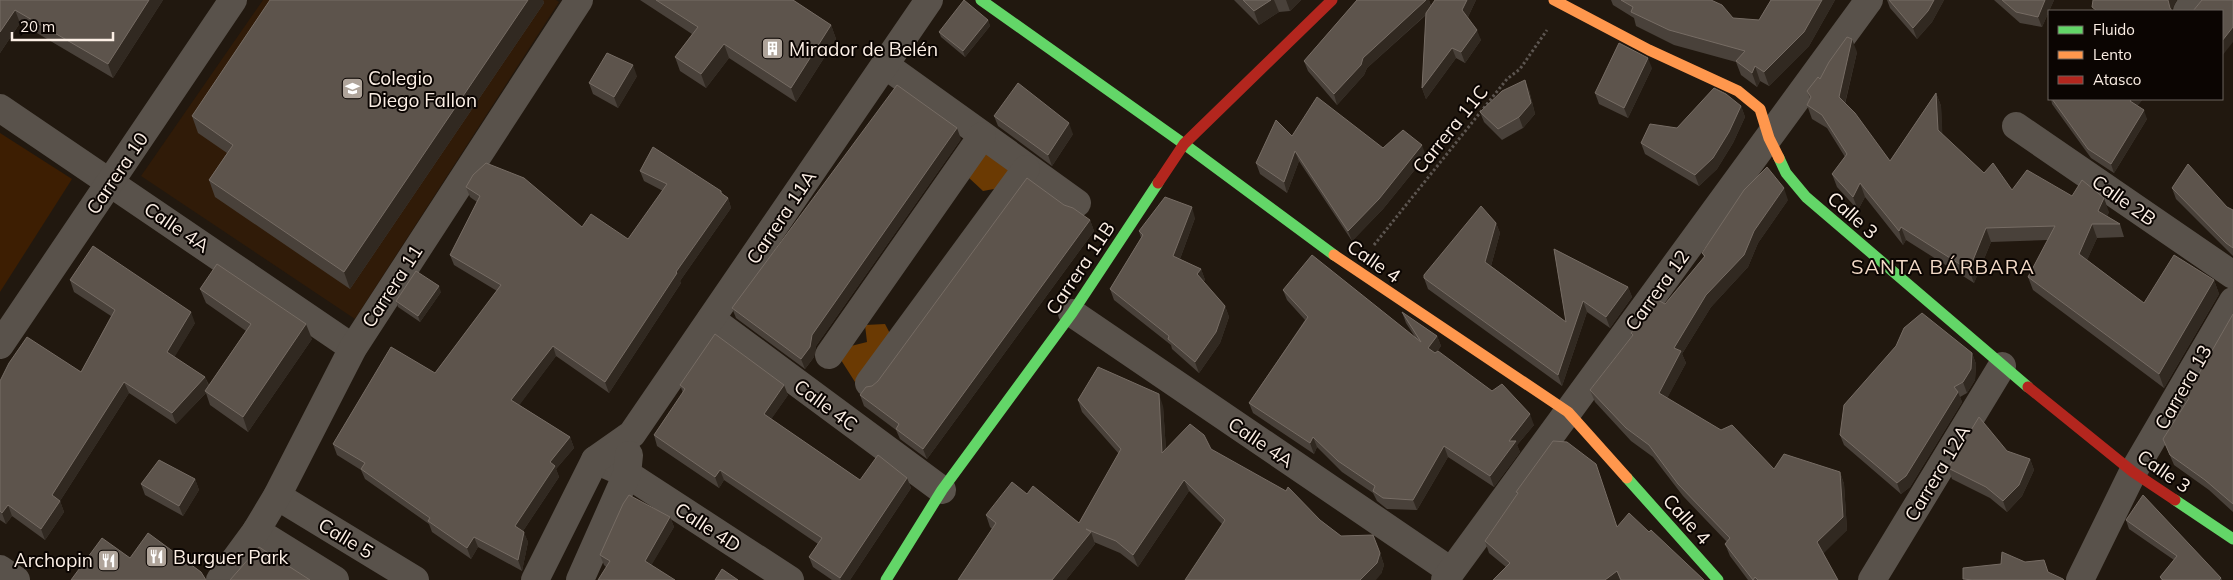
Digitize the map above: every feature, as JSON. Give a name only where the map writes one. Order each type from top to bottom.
[{"type":"street","name":"Carrera 10","points":[[0,346],[232,0]]},
{"type":"street","name":"Carrera 11","points":[[220,580],[256,531],[277,496],[352,348],[579,0]]},
{"type":"street","name":"Carrera 11A","points":[[535,580],[595,460],[632,434],[929,0]]},
{"type":"street","name":"Calle 4","points":[[981,0],[1184,144],[1354,269],[1568,412],[1718,580]]},
{"type":"street","name":"Carrera 11B","points":[[886,580],[942,490],[1072,313],[1184,144],[1332,0]]},
{"type":"street","name":"Carrera 12","points":[[1448,576],[1869,0]]},
{"type":"street","name":"Calle 3","points":[[1559,2],[1649,50],[1738,92],[1760,109],[1769,138],[1786,173],[1806,197],[2002,366],[2133,472],[2233,539]]},
{"type":"street","points":[[885,65],[1077,203]]},
{"type":"street","name":"Calle 4A","points":[[0,108],[352,348]]},
{"type":"street","name":"Calle 2B","points":[[2016,126],[2233,275]]},
{"type":"street","points":[[829,354],[982,136]]},
{"type":"street","points":[[869,384],[1026,168]]},
{"type":"street","name":"Carrera 13","points":[[2080,580],[2133,472],[2233,301]]},
{"type":"street","name":"Calle 4A","points":[[1072,313],[1448,576]]},
{"type":"street","name":"Calle 4C","points":[[711,319],[942,490]]},
{"type":"street","name":"Carrera 12A","points":[[1872,580],[2002,366]]},
{"type":"street","name":"Carrera 11A","points":[[580,580],[626,474],[632,434]]},
{"type":"street","name":"Calle 4D","points":[[595,460],[626,474],[790,580]]},
{"type":"street","name":"Calle 5","points":[[277,496],[415,580]]},
{"type":"street","points":[[256,531],[335,580]]},
{"type":"street","points":[[0,569],[16,580]]},
{"type":"path","name":"Carrera 11C","points":[[1354,269],[1507,79],[1520,69],[1559,2]]},
{"type":"shaded area","name":"Colegio Diego Fallon","points":[[263,0],[556,0],[559,2],[355,319],[141,176]]},
{"type":"shaded area","points":[[0,133],[72,179],[0,292]]},
{"type":"shaded area","points":[[986,151],[1012,171],[1010,186],[983,191],[967,176]]},
{"type":"shaded area","points":[[885,324],[896,345],[855,382],[841,360],[847,347],[867,342],[865,325]]},
{"type":"building","points":[[0,0],[149,0],[108,64],[15,10],[0,32]]},
{"type":"building","name":"Colegio Diego Fallon","points":[[270,0],[528,0],[344,272],[209,180],[233,145],[192,116]]},
{"type":"building","name":"Mirador de Belén","points":[[656,0],[793,0],[831,25],[791,88],[724,44],[701,74],[675,57],[698,27]]},
{"type":"building","points":[[964,0],[988,20],[963,51],[939,32]]},
{"type":"building","points":[[1243,0],[1271,0],[1254,11]]},
{"type":"building","points":[[1357,0],[1426,0],[1363,58],[1361,65],[1334,94],[1304,61]]},
{"type":"building","points":[[1435,0],[1467,0],[1462,10],[1477,30],[1461,52],[1452,48],[1422,88],[1426,13]]},
{"type":"building","points":[[1621,0],[1711,0],[1722,5],[1733,18],[1759,20],[1771,0],[1822,0],[1804,32],[1764,72],[1755,66],[1752,73],[1736,61],[1745,51],[1669,30],[1631,12],[1633,7]]},
{"type":"building","points":[[1889,0],[1934,0],[1928,11],[1913,28]]},
{"type":"building","points":[[2002,0],[2045,0],[2038,17],[2016,12]]},
{"type":"building","points":[[2093,0],[2168,0],[2171,10],[2096,10],[2092,7]]},
{"type":"building","points":[[2202,0],[2233,0],[2233,27],[2223,40],[2223,10],[2194,10]]},
{"type":"building","points":[[1847,37],[1852,39],[1839,97],[1855,113],[1890,161],[1936,93],[1938,130],[1984,173],[1993,163],[2012,190],[2027,170],[2072,196],[2082,180],[2104,198],[2098,211],[2120,224],[2092,224],[2079,254],[2144,303],[2174,255],[2214,280],[2159,374],[2028,277],[2055,226],[1986,228],[1969,270],[1901,227],[1899,231],[1860,183],[1853,197],[1832,174],[1847,154],[1822,115],[1807,105],[1811,97],[1807,91],[1818,77],[1820,79],[1829,62]]},
{"type":"building","points":[[1619,43],[1648,58],[1624,108],[1595,93]]},
{"type":"building","points":[[607,53],[633,65],[614,97],[589,83]]},
{"type":"building","points":[[1525,80],[1531,103],[1519,117],[1498,129],[1480,112],[1502,91]]},
{"type":"building","points":[[1018,83],[1069,123],[1048,155],[994,116]]},
{"type":"building","points":[[897,85],[957,128],[812,335],[810,347],[801,359],[732,308]]},
{"type":"building","points":[[1714,88],[1726,94],[1741,106],[1729,132],[1713,158],[1695,175],[1641,143],[1650,124],[1677,128]]},
{"type":"building","points":[[1317,97],[1383,148],[1403,130],[1422,145],[1379,199],[1348,231],[1295,151],[1284,182],[1256,163],[1276,120],[1292,136]]},
{"type":"building","points":[[2053,100],[2131,100],[2144,110],[2111,164],[2088,149]]},
{"type":"building","points":[[653,147],[721,191],[728,198],[676,272],[605,382],[553,346],[511,400],[570,437],[550,462],[555,466],[515,526],[524,532],[518,560],[474,537],[467,548],[428,521],[430,518],[361,469],[365,463],[333,444],[391,347],[435,373],[501,285],[450,255],[480,196],[466,187],[473,175],[486,163],[524,178],[582,227],[591,214],[628,239],[667,184],[640,171]]},
{"type":"building","points":[[2188,164],[2227,207],[2233,210],[2233,248],[2172,188]]},
{"type":"building","points":[[1767,167],[1784,188],[1754,231],[1744,255],[1706,295],[1674,348],[1681,351],[1659,393],[1721,430],[1732,425],[1774,469],[1784,454],[1840,472],[1843,517],[1817,542],[1838,580],[1758,580],[1755,577],[1753,580],[1725,544],[1730,538],[1678,484],[1649,445],[1626,428],[1590,390],[1633,335],[1631,333],[1656,299],[1665,304],[1705,256],[1702,253],[1744,190]]},
{"type":"building","points":[[1027,178],[1064,205],[1073,208],[1090,220],[923,449],[896,429],[899,424],[860,395],[866,387],[872,386],[878,381]]},
{"type":"building","points":[[1165,197],[1192,207],[1173,256],[1201,269],[1197,274],[1225,306],[1216,332],[1195,362],[1168,339],[1169,336],[1110,289],[1143,235],[1139,231]]},
{"type":"building","points":[[1481,206],[1496,223],[1485,262],[1566,322],[1554,249],[1628,287],[1606,317],[1583,301],[1558,375],[1424,278],[1424,275]]},
{"type":"building","points":[[93,246],[191,312],[167,352],[205,377],[172,413],[124,382],[52,495],[60,501],[41,529],[8,505],[2,513],[0,511],[0,381],[9,363],[27,337],[81,372],[115,310],[70,280]]},
{"type":"building","points":[[1312,255],[1421,342],[1402,312],[1437,336],[1428,348],[1435,353],[1438,351],[1492,391],[1502,384],[1530,414],[1509,441],[1516,441],[1490,476],[1444,446],[1413,500],[1383,498],[1373,491],[1375,486],[1338,461],[1313,437],[1310,443],[1249,403],[1308,317],[1283,290]]},
{"type":"building","points":[[217,264],[306,324],[243,417],[205,391],[251,324],[200,289]]},
{"type":"building","points":[[416,271],[439,286],[418,316],[396,301]]},
{"type":"building","points":[[1922,313],[1972,353],[1971,369],[1963,382],[1954,387],[1958,392],[1906,476],[1897,483],[1840,435],[1844,405],[1896,346],[1904,328]]},
{"type":"building","points":[[2233,314],[2233,504],[2205,480],[2170,455],[2163,439],[2189,398],[2186,396]]},
{"type":"building","points":[[715,334],[784,385],[764,414],[860,480],[878,455],[907,478],[840,578],[809,557],[822,538],[720,470],[715,477],[654,435],[685,389],[680,385]]},
{"type":"building","points":[[1098,367],[1159,394],[1162,453],[1190,424],[1204,435],[1211,449],[1286,491],[1288,487],[1320,520],[1341,536],[1373,535],[1380,553],[1377,563],[1360,580],[1185,580],[1225,520],[1184,480],[1133,555],[1116,541],[1086,529],[1091,532],[1052,580],[958,580],[996,523],[986,515],[1012,482],[1027,494],[1033,486],[1079,523],[1121,449],[1078,400]]},
{"type":"building","points":[[1979,417],[2007,451],[2030,459],[2019,485],[2003,501],[1986,487],[1948,468]]},
{"type":"building","points":[[1553,441],[1567,442],[1596,464],[1617,527],[1629,513],[1649,532],[1651,530],[1704,580],[1621,580],[1617,571],[1605,580],[1493,580],[1510,563],[1485,541],[1518,493],[1516,492]]},
{"type":"building","points":[[159,460],[195,479],[179,506],[141,484]]},
{"type":"building","points":[[629,495],[670,517],[645,561],[675,580],[598,580],[610,561],[600,555]]},
{"type":"building","points":[[2143,495],[2221,578],[2219,580],[2163,580],[2160,577],[2177,556],[2126,520]]},
{"type":"building","points":[[148,533],[201,572],[206,580],[71,580],[102,538],[130,558]]},
{"type":"building","points":[[259,547],[310,580],[230,580]]},
{"type":"building","points":[[2002,552],[2025,562],[2044,560],[2048,572],[2064,580],[1963,579],[1963,568],[2001,564]]},
{"type":"building","points":[[722,569],[738,580],[715,580]]},
{"type":"traffic: fast","points":[[981,0],[1184,144],[1334,255]]},
{"type":"traffic: fast","points":[[1779,158],[1786,173],[1806,197],[2028,387]]},
{"type":"traffic: fast","points":[[886,580],[942,490],[1072,313],[1158,183]]},
{"type":"traffic: fast","points":[[1627,478],[1718,580]]},
{"type":"traffic: fast","points":[[2175,500],[2233,539]]},
{"type":"traffic: slow","points":[[1554,0],[1649,50],[1738,91],[1760,109],[1769,138],[1779,158]]},
{"type":"traffic: slow","points":[[1334,255],[1568,412],[1627,478]]},
{"type":"traffic: jam","points":[[1158,183],[1184,144],[1332,0]]},
{"type":"traffic: jam","points":[[2028,387],[2133,472],[2175,500]]},
{"type":"place","name":"Mirador de Belén","points":[[773,49]]},
{"type":"place","name":"Colegio Diego Fallon","points":[[352,89]]},
{"type":"place","name":"Burguer Park","points":[[157,557]]},
{"type":"place","name":"Archopin","points":[[109,560]]},
{"type":"district","name":"SANTA BÁRBARA","points":[[1943,266]]}]
